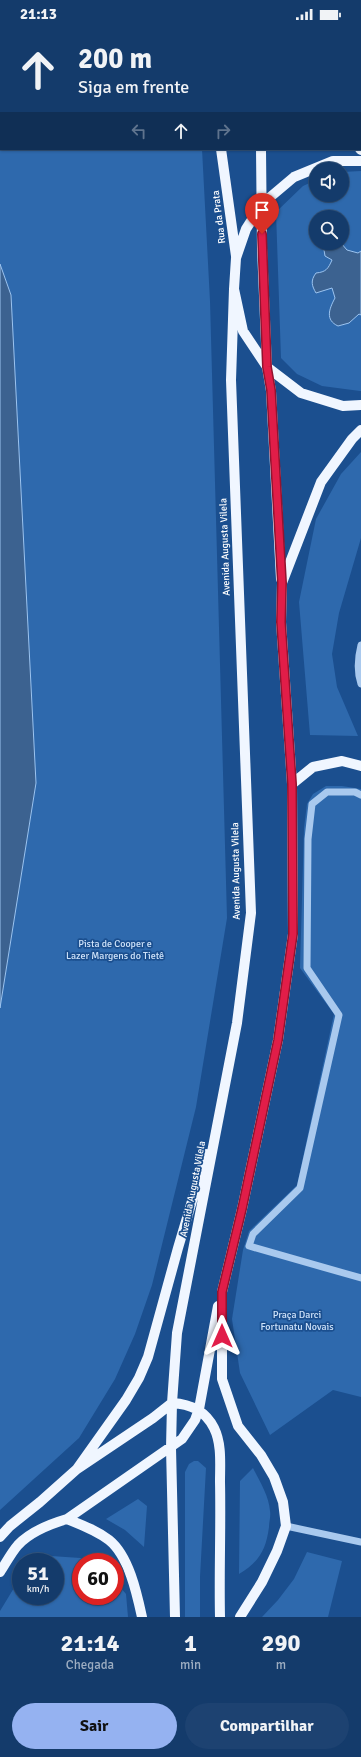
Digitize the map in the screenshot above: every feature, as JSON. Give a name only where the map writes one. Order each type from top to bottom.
[{"type":"main road","name":"Rua da Prata","points":[[221,150],[236,258]]},
{"type":"main road","points":[[0,1572],[18,1545],[50,1525],[68,1519],[115,1485],[171,1448],[189,1431],[199,1409],[214,1320],[242,1209],[278,1040],[293,934],[292,784],[281,622],[282,583],[271,390],[267,367],[262,248],[261,150]]},
{"type":"main road","points":[[361,160],[333,161],[294,176],[262,204],[246,229],[236,258],[234,288],[244,331],[267,367],[302,393],[343,406],[361,405]]},
{"type":"main road","name":"Avenida Augusta Vilela","points":[[175,1617],[171,1448],[172,1403],[177,1334],[237,1023],[251,913],[231,380],[234,288]]},
{"type":"main road","points":[[282,583],[321,482],[361,430]]},
{"type":"main road","points":[[292,784],[313,767],[342,761],[361,766]]},
{"type":"main road","points":[[77,1468],[126,1400],[139,1378],[148,1356],[220,1107]]},
{"type":"main road","points":[[222,1292],[222,1379],[238,1426],[261,1455],[274,1477],[283,1502],[286,1526],[277,1551],[262,1582],[243,1613]]},
{"type":"main road","points":[[0,1537],[10,1526],[40,1502],[77,1468],[153,1418],[172,1403],[184,1403],[199,1409],[214,1428],[219,1442],[221,1519],[219,1579],[220,1617]]},
{"type":"main road","points":[[68,1519],[92,1529],[111,1541],[124,1561],[134,1583],[142,1617]]},
{"type":"street","points":[[361,645],[359,655],[361,684]]},
{"type":"street","points":[[361,795],[355,792],[327,792],[312,804],[308,839],[307,968],[339,1015],[300,1188],[253,1234],[249,1246],[361,1278]]},
{"type":"street","points":[[286,1526],[361,1542]]},
{"type":"green space","name":"Pista de Cooper e Lazer Margens do Tietê","points":[[0,150],[202,150],[210,301],[227,918],[196,1107],[152,1285],[135,1334],[115,1379],[79,1438],[0,1510],[0,1008],[36,783],[11,295],[0,264]]},
{"type":"green space","points":[[361,171],[361,391],[322,386],[297,374],[281,358],[276,212],[303,186],[309,183],[309,202],[349,202],[349,172]]},
{"type":"green space","points":[[361,452],[361,538],[339,613],[332,654],[337,687],[358,736],[310,735],[299,602],[316,519],[341,474]]},
{"type":"green space","name":"Praça Darci Fortunatu Novais","points":[[326,786],[342,786],[361,789],[361,1397],[333,1390],[270,1435],[240,1373],[232,1319],[243,1250],[249,1231],[297,1185],[334,1014],[300,968],[304,828],[307,804],[313,794]]},
{"type":"green space","points":[[194,1461],[198,1461],[206,1468],[200,1577],[200,1617],[185,1617],[185,1472],[189,1464]]},
{"type":"green space","points":[[253,1468],[268,1500],[270,1513],[268,1535],[260,1555],[252,1565],[239,1574],[240,1481]]},
{"type":"green space","points":[[138,1499],[147,1506],[144,1547],[125,1530],[106,1519]]},
{"type":"green space","points":[[307,1552],[342,1561],[328,1617],[262,1617],[278,1600],[294,1579]]},
{"type":"green space","points":[[64,1557],[72,1557],[72,1605],[124,1605],[124,1592],[126,1594],[128,1617],[0,1617],[0,1611],[12,1591],[12,1605],[64,1605]]},
{"type":"shaded area","points":[[324,250],[347,250],[358,253],[361,251],[361,315],[359,314],[349,323],[338,326],[331,321],[329,314],[335,298],[332,288],[316,293],[312,283],[316,273],[326,270],[332,260],[325,256]]},
{"type":"shaded area","points":[[0,264],[11,295],[36,783],[0,1008]]},
{"type":"route","points":[[222,1336],[222,1292],[242,1209],[278,1040],[293,934],[294,826],[281,622],[282,583],[271,390],[267,367],[262,234]]}]
